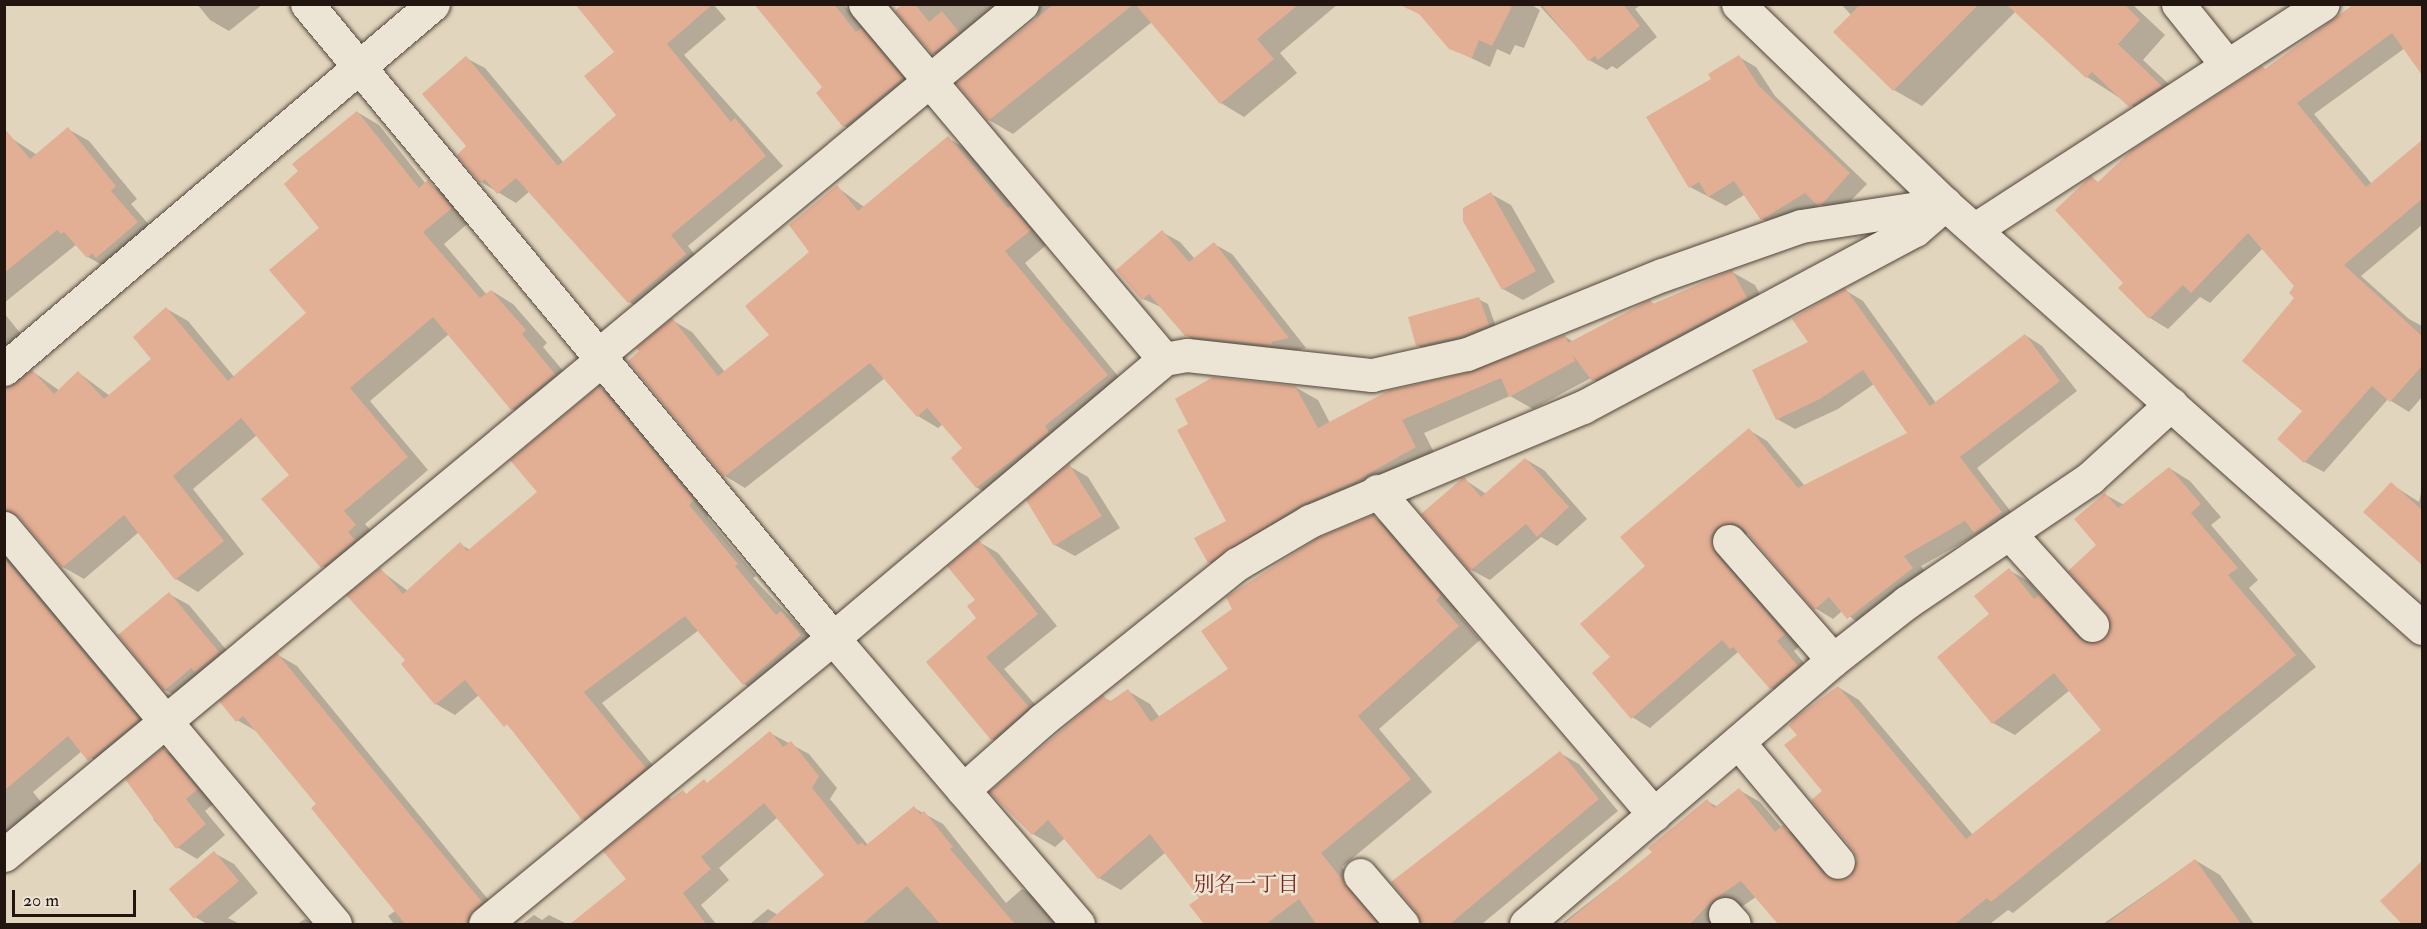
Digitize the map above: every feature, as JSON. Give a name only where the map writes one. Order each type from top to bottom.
[{"type":"street","points":[[307,4],[598,359],[1078,924]]},
{"type":"street","points":[[4,369],[433,4]]},
{"type":"street","points":[[865,4],[1164,359]]},
{"type":"street","points":[[4,855],[1022,4]]},
{"type":"street","points":[[1738,4],[1945,204],[2422,628]]},
{"type":"street","points":[[2178,4],[2228,65]]},
{"type":"street","points":[[1975,229],[2324,4]]},
{"type":"street","points":[[485,924],[833,638],[1164,359],[1187,355],[1372,375],[1467,354],[1672,271],[1801,226],[1945,204]]},
{"type":"street","points":[[963,790],[1042,720],[1237,564],[1310,521],[1377,491],[1543,426],[1583,407],[1916,230],[1945,204]]},
{"type":"street","points":[[1526,924],[1833,660],[1906,602],[2090,478],[2172,404]]},
{"type":"street","points":[[1377,491],[1654,814]]},
{"type":"street","points":[[4,528],[167,720],[335,924]]},
{"type":"street","points":[[2009,533],[2092,625]]},
{"type":"street","points":[[1729,541],[1833,660]]},
{"type":"street","points":[[1738,742],[1838,862]]},
{"type":"street","points":[[1360,875],[1402,924]]},
{"type":"building","points":[[575,4],[713,4],[667,44],[731,122],[735,118],[766,156],[671,235],[686,254],[628,303],[516,178],[497,194],[485,179],[480,183],[457,155],[466,146],[422,94],[466,56],[558,166],[616,115],[584,76],[614,52]]},
{"type":"building","points":[[754,4],[834,4],[856,32],[861,28],[903,78],[843,127],[816,93],[822,87]]},
{"type":"building","points":[[902,4],[915,4],[929,22],[942,11],[959,32],[932,54],[895,11]]},
{"type":"building","points":[[1054,4],[1134,4],[988,121],[956,83]]},
{"type":"building","points":[[1135,4],[1299,4],[1257,39],[1274,59],[1220,104]]},
{"type":"building","points":[[1398,4],[1513,4],[1492,46],[1479,40],[1472,58],[1449,49],[1419,14]]},
{"type":"building","points":[[1541,4],[1623,4],[1640,26],[1598,60],[1595,56],[1588,61]]},
{"type":"building","points":[[1861,4],[1979,4],[1893,91],[1833,32]]},
{"type":"building","points":[[2006,4],[2124,4],[2140,20],[2118,44],[2162,86],[2129,107],[2092,72],[2086,78]]},
{"type":"building","points":[[2354,4],[2422,4],[2422,75],[2392,33],[2297,103],[2366,187],[2422,140],[2422,199],[2344,265],[2422,336],[2422,366],[2390,402],[2372,386],[2304,463],[2277,439],[2302,411],[2242,361],[2294,298],[2289,293],[2294,286],[2248,233],[2191,293],[2183,285],[2149,319],[2118,288],[2123,283],[2055,210],[2091,176],[2098,182],[2132,150],[2262,66],[2265,69]]},
{"type":"building","points":[[1739,55],[1758,85],[1850,173],[1822,204],[1817,205],[1805,193],[1761,220],[1734,181],[1708,197],[1699,182],[1689,188],[1646,117],[1711,79],[1708,74]]},
{"type":"building","points":[[357,111],[419,188],[428,180],[452,208],[423,232],[480,298],[491,290],[526,330],[522,334],[555,374],[511,410],[433,317],[350,388],[408,457],[344,511],[356,525],[348,532],[355,540],[321,568],[261,499],[289,475],[241,418],[173,476],[224,541],[175,580],[124,515],[62,568],[18,516],[4,510],[4,387],[32,370],[54,394],[78,371],[104,399],[151,359],[133,337],[166,307],[228,381],[306,313],[269,270],[319,228],[284,184],[298,171],[292,164]]},
{"type":"building","points":[[68,127],[116,186],[111,191],[138,222],[96,258],[92,253],[87,258],[64,232],[61,234],[57,230],[4,273],[4,128],[30,159]]},
{"type":"building","points":[[948,136],[1008,208],[1011,206],[1031,230],[1005,251],[1108,375],[1045,426],[1049,432],[976,488],[951,458],[962,448],[927,408],[917,417],[870,363],[724,477],[628,361],[639,351],[636,348],[672,318],[718,376],[769,335],[745,306],[809,252],[789,225],[837,185],[858,211]]},
{"type":"building","points":[[1491,192],[1536,271],[1502,290],[1463,221],[1463,208]]},
{"type":"building","points":[[1162,230],[1189,262],[1214,242],[1289,338],[1271,342],[1273,345],[1185,336],[1149,294],[1142,300],[1116,270]]},
{"type":"building","points":[[1732,270],[1747,298],[1592,381],[1573,355],[1575,361],[1509,397],[1501,378],[1402,420],[1416,447],[1354,482],[1300,505],[1208,563],[1194,538],[1226,521],[1177,430],[1188,424],[1175,399],[1213,377],[1295,386],[1318,428],[1388,391],[1474,371],[1565,335],[1568,343],[1650,300],[1653,304]]},
{"type":"building","points":[[1845,288],[1930,406],[2025,334],[2060,381],[1960,457],[2002,512],[1974,533],[1965,521],[1904,556],[1913,568],[1847,619],[1829,597],[1814,610],[1743,528],[1734,523],[1717,527],[1711,536],[1715,553],[1785,634],[1777,641],[1798,666],[1770,689],[1733,647],[1730,649],[1722,640],[1631,719],[1592,673],[1610,657],[1580,624],[1645,566],[1620,537],[1749,428],[1798,488],[1907,433],[1863,370],[1820,399],[1776,420],[1752,370],[1808,342],[1792,319]]},
{"type":"building","points":[[1479,297],[1489,325],[1461,336],[1416,346],[1408,317]]},
{"type":"building","points":[[599,386],[694,500],[689,505],[738,564],[735,566],[776,615],[781,611],[801,635],[743,685],[685,616],[584,692],[646,768],[582,820],[507,724],[504,727],[465,680],[435,705],[401,664],[405,660],[346,595],[380,568],[403,594],[460,542],[467,551],[537,492],[510,460]]},
{"type":"building","points":[[1525,458],[1569,507],[1537,537],[1526,524],[1470,571],[1421,514],[1464,477],[1481,497]]},
{"type":"building","points":[[1069,464],[1102,516],[1054,546],[1026,500]]},
{"type":"building","points":[[2169,467],[2201,504],[2191,513],[2238,568],[2228,575],[2296,655],[1991,902],[1987,898],[1955,924],[1778,924],[1741,881],[1713,900],[1690,924],[1564,924],[1652,852],[1648,848],[1707,799],[1714,808],[1739,788],[1775,832],[1783,825],[1824,874],[1841,880],[1850,876],[1857,859],[1853,850],[1811,800],[1822,791],[1784,745],[1797,735],[1789,726],[1795,718],[1838,686],[1966,839],[2101,730],[2054,673],[1992,724],[1937,657],[1989,614],[1974,596],[2009,568],[2034,599],[2039,595],[2079,638],[2087,643],[2104,639],[2110,630],[2106,613],[2068,571],[2096,545],[2074,519],[2105,493],[2118,508]]},
{"type":"building","points":[[2391,482],[2422,510],[2422,565],[2363,512]]},
{"type":"building","points":[[1373,515],[1441,595],[1436,600],[1459,626],[1358,716],[1411,779],[1321,853],[1378,924],[1316,924],[1299,899],[1266,924],[1204,924],[1189,905],[1199,898],[1150,834],[1098,879],[1048,820],[1032,835],[989,792],[1103,695],[1109,702],[1128,689],[1151,722],[1228,669],[1201,631],[1232,609],[1226,597],[1318,538]]},
{"type":"building","points":[[979,540],[1038,614],[986,657],[1029,707],[991,740],[926,662],[976,618],[967,606],[975,600],[947,566]]},
{"type":"building","points":[[4,558],[139,719],[88,761],[68,736],[4,791]]},
{"type":"building","points":[[169,592],[219,652],[195,672],[191,668],[164,691],[118,635]]},
{"type":"building","points":[[277,653],[482,902],[468,917],[467,924],[405,924],[311,808],[316,804],[243,716],[236,722],[219,701]]},
{"type":"building","points":[[770,731],[783,747],[791,741],[819,776],[812,788],[858,845],[862,842],[865,846],[914,806],[920,814],[924,811],[953,847],[950,849],[1015,924],[940,924],[907,886],[862,924],[765,924],[824,875],[764,803],[701,857],[711,869],[683,893],[706,924],[570,924],[626,879],[603,851],[669,797],[671,799],[683,790],[686,794],[704,779],[707,783]]},
{"type":"building","points":[[163,748],[198,789],[186,799],[206,824],[176,849],[125,779]]},
{"type":"building","points":[[1560,751],[1599,799],[1450,924],[1420,924],[1416,912],[1391,882]]},
{"type":"building","points":[[214,851],[239,881],[194,919],[169,889]]},
{"type":"building","points":[[2195,859],[2241,924],[2106,924]]},
{"type":"building","points":[[2422,861],[2422,924],[2402,924],[2380,901]]},
{"type":"district","name":"別名一丁目","points":[[1246,885]]}]
